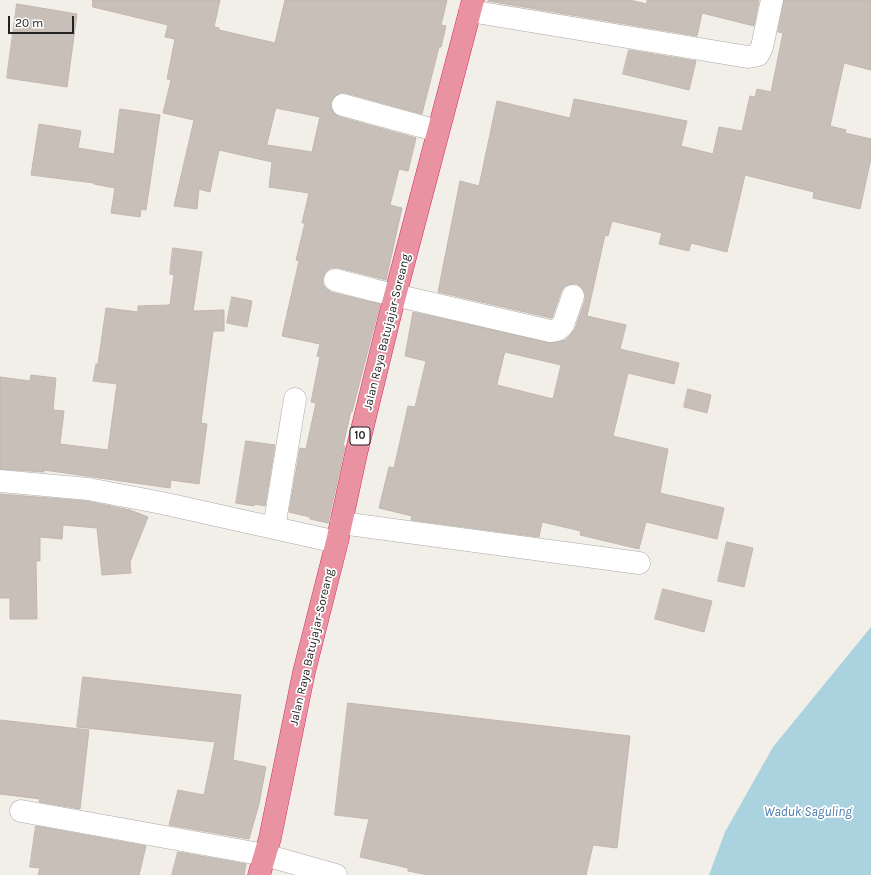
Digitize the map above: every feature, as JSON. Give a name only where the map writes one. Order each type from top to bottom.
[{"type":"highway","name":"Jalan Raya Batujajar-Soreang","points":[[262,865],[270,838],[304,672],[339,533],[356,454],[471,6]]},
{"type":"street","points":[[471,6],[748,57],[758,55],[762,47],[772,0]]},
{"type":"street","points":[[343,105],[438,131]]},
{"type":"street","points":[[335,280],[550,331],[557,330],[563,325],[573,296]]},
{"type":"street","points":[[274,528],[295,399]]},
{"type":"street","points":[[0,481],[88,489],[162,502],[274,528],[339,533],[639,563]]},
{"type":"street","points":[[21,811],[262,865],[336,875]]},
{"type":"water","name":"Waduk Saguling","points":[[871,627],[871,875],[709,875],[725,832],[773,747]]},
{"type":"building","points":[[93,0],[220,0],[214,27],[219,28],[219,30],[275,43],[285,0],[447,0],[441,25],[446,26],[441,47],[439,47],[422,114],[346,93],[340,93],[335,96],[331,102],[331,108],[334,113],[340,117],[416,138],[408,171],[399,169],[390,205],[402,208],[386,280],[338,268],[331,268],[326,271],[323,277],[323,284],[326,289],[331,292],[380,304],[352,412],[351,411],[328,523],[289,512],[300,448],[306,449],[316,403],[311,402],[320,357],[317,356],[320,344],[282,336],[299,261],[296,260],[305,223],[302,223],[309,193],[269,187],[272,162],[219,150],[210,192],[199,189],[197,209],[174,206],[194,120],[163,113],[171,80],[167,79],[175,39],[165,37],[168,25],[93,7]],"holes":[[[276,108],[320,117],[312,152],[267,145]]]},
{"type":"building","points":[[630,0],[647,4],[647,0],[759,0],[754,26],[702,13],[697,36],[488,1]]},
{"type":"building","points":[[784,0],[871,0],[871,70],[844,63],[830,126],[846,130],[845,133],[871,139],[871,158],[860,209],[813,198],[814,192],[745,175],[727,252],[691,243],[689,251],[659,244],[662,233],[612,221],[608,236],[605,235],[587,316],[626,325],[620,349],[679,363],[674,384],[628,373],[613,436],[668,449],[660,493],[724,508],[717,539],[646,522],[639,549],[580,535],[581,531],[542,522],[539,537],[411,520],[412,516],[379,508],[389,467],[394,468],[408,406],[415,407],[426,361],[405,356],[413,312],[551,343],[565,340],[575,329],[585,300],[585,293],[577,284],[565,286],[561,292],[551,318],[438,292],[460,181],[479,186],[497,101],[570,118],[574,99],[687,121],[681,146],[713,154],[719,127],[742,131],[750,96],[755,97],[757,89],[771,92],[783,33],[778,32]],"holes":[[[505,352],[561,365],[553,399],[497,385]]]},
{"type":"building","points":[[17,4],[77,14],[67,87],[7,78]]},
{"type":"building","points":[[629,50],[696,61],[689,90],[623,74]]},
{"type":"building","points":[[120,109],[160,115],[146,210],[141,209],[140,217],[111,213],[115,188],[94,183],[31,175],[39,124],[81,131],[78,148],[114,154]]},
{"type":"building","points":[[173,248],[202,252],[193,311],[224,310],[224,331],[213,331],[201,423],[207,424],[199,484],[171,480],[170,488],[44,470],[44,472],[0,469],[0,377],[30,381],[31,375],[56,378],[53,410],[64,411],[60,444],[108,450],[117,384],[93,381],[96,364],[98,364],[106,308],[138,312],[138,306],[170,305],[174,275],[170,274]]},
{"type":"building","points":[[232,297],[252,301],[247,327],[227,323]]},
{"type":"building","points":[[688,389],[711,395],[707,413],[684,407]]},
{"type":"building","points":[[246,441],[275,445],[265,506],[236,503]]},
{"type":"building","points":[[0,494],[86,501],[130,510],[148,517],[130,562],[131,573],[102,575],[97,528],[63,525],[62,539],[40,537],[40,561],[36,561],[37,619],[10,619],[10,598],[0,598]]},
{"type":"building","points":[[727,542],[753,548],[744,587],[718,581]]},
{"type":"building","points":[[663,589],[712,601],[704,632],[655,619]]},
{"type":"building","points":[[83,677],[241,695],[233,760],[266,767],[259,804],[249,839],[169,825],[178,790],[204,795],[215,742],[77,727]]},
{"type":"building","points":[[348,703],[630,736],[617,848],[593,845],[586,875],[428,875],[408,871],[408,868],[360,857],[369,819],[335,815]]},
{"type":"building","points":[[0,720],[89,730],[80,809],[39,802],[40,799],[0,794]]},
{"type":"building","points":[[36,826],[146,846],[139,875],[38,875],[40,868],[30,867]]},
{"type":"building","points":[[178,852],[246,864],[244,875],[172,875]]}]
